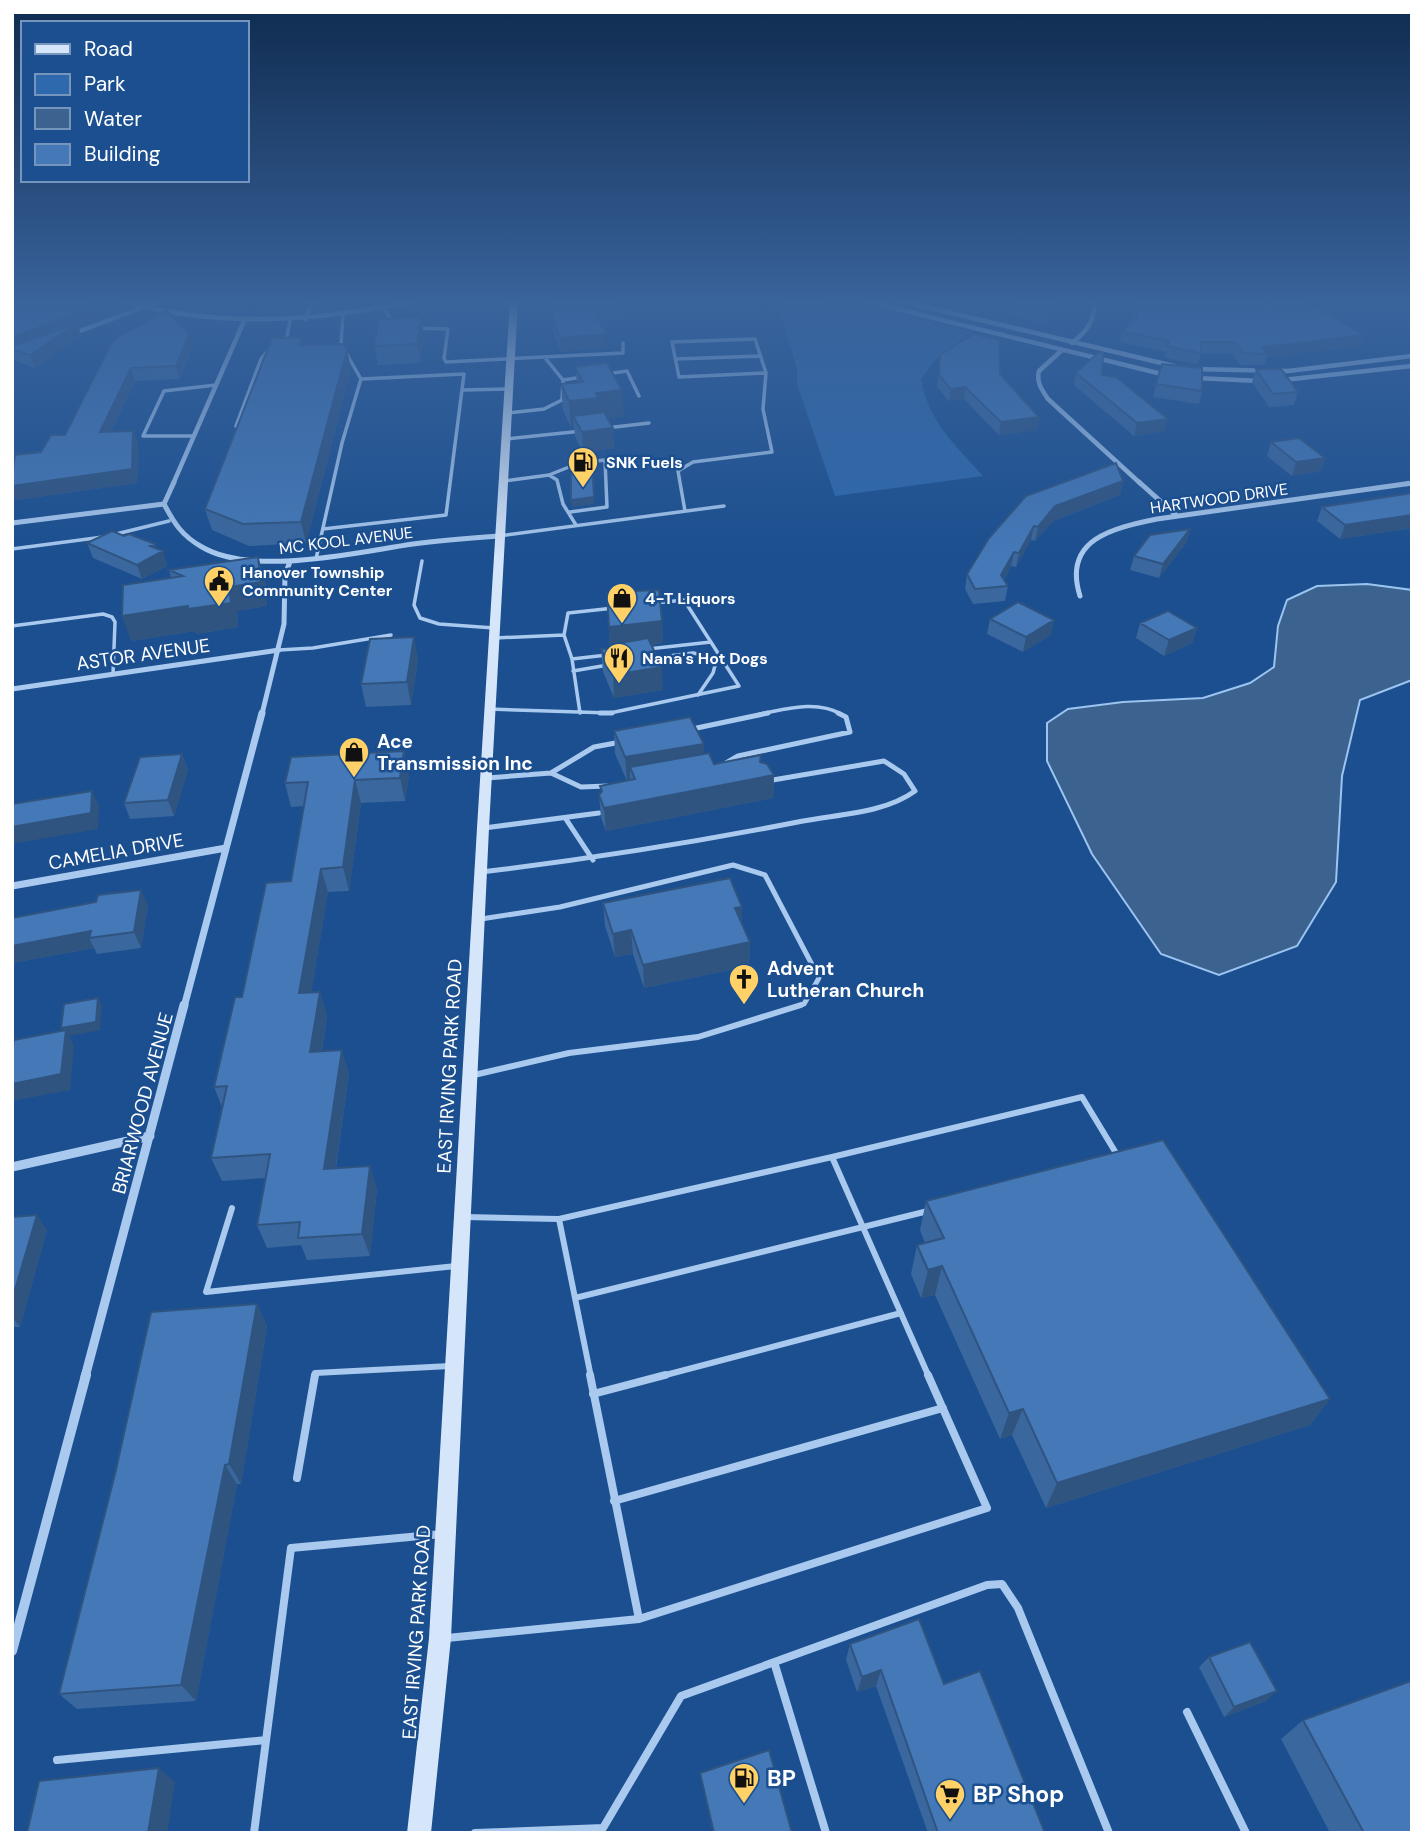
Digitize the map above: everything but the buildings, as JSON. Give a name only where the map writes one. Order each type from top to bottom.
[{"type":"main road","name":"EAST IRVING PARK ROAD","points":[[419,1833],[440,1638],[508,389]]},
{"type":"street","points":[[169,521],[164,504],[215,387]]},
{"type":"street","points":[[1040,387],[1177,516]]},
{"type":"street","name":"HARTWOOD DRIVE","points":[[1080,596],[1075,569],[1079,557],[1091,544],[1126,526],[1177,516],[1412,483]]},
{"type":"street","points":[[12,523],[164,504]]},
{"type":"street","name":"MC KOOL AVENUE","points":[[169,521],[174,530],[186,539],[223,554],[243,559],[290,562],[432,542],[499,536]]},
{"type":"street","name":"BRIARWOOD AVENUE","points":[[12,1651],[279,650],[284,624],[285,573],[290,562]]},
{"type":"street","name":"ASTOR AVENUE","points":[[12,689],[279,650]]},
{"type":"street","name":"CAMELIA DRIVE","points":[[12,886],[226,848]]},
{"type":"street","points":[[12,1167],[150,1136]]},
{"type":"lane","points":[[187,387],[164,391],[143,436],[194,436]]},
{"type":"lane","points":[[236,426],[251,387]]},
{"type":"lane","points":[[316,559],[342,443],[359,387]]},
{"type":"lane","points":[[506,413],[544,409],[562,400],[563,387]]},
{"type":"lane","points":[[635,387],[639,396]]},
{"type":"lane","points":[[685,511],[678,471],[693,461],[772,452],[763,409],[765,387]]},
{"type":"lane","points":[[323,529],[446,515],[462,390],[508,389]]},
{"type":"lane","points":[[598,429],[649,423]]},
{"type":"lane","points":[[505,439],[585,431]]},
{"type":"lane","points":[[502,481],[549,475],[579,463],[605,460],[607,507],[570,512]]},
{"type":"lane","points":[[549,475],[557,480],[563,504],[576,525]]},
{"type":"lane","points":[[499,536],[724,506]]},
{"type":"lane","points":[[12,549],[106,537],[169,521]]},
{"type":"lane","points":[[422,561],[414,605],[420,618],[493,633],[564,635]]},
{"type":"lane","points":[[489,709],[610,713],[739,686],[684,600],[645,604]]},
{"type":"lane","points":[[580,713],[572,659],[564,635],[568,613],[620,607]]},
{"type":"lane","points":[[12,626],[103,614],[111,617],[116,622],[113,674]]},
{"type":"lane","points":[[279,650],[313,648],[391,635]]},
{"type":"lane","points":[[635,651],[711,642]]},
{"type":"lane","points":[[648,659],[685,653],[717,658],[713,673],[698,695]]},
{"type":"lane","points":[[572,659],[610,654]]},
{"type":"lane","points":[[573,671],[610,665]]},
{"type":"lane","points":[[684,730],[799,706],[830,708],[846,717],[850,732],[738,756],[715,770]]},
{"type":"lane","points":[[485,778],[551,773],[594,747],[633,740]]},
{"type":"lane","points":[[481,872],[593,860],[673,846],[899,803],[915,791],[904,774],[884,761],[764,782]]},
{"type":"lane","points":[[551,773],[581,787],[614,786]]},
{"type":"lane","points":[[482,828],[599,813]]},
{"type":"lane","points":[[566,819],[593,860]]},
{"type":"lane","points":[[469,1076],[569,1053],[698,1037],[804,1004],[820,978],[765,875],[733,865],[597,899],[478,920]]},
{"type":"lane","points":[[461,1217],[559,1219],[1082,1097],[1119,1158],[1106,1162]]},
{"type":"lane","points":[[440,1638],[639,1619],[987,1508],[832,1157]]},
{"type":"lane","points":[[232,1208],[206,1292],[459,1266]]},
{"type":"lane","points":[[575,1298],[931,1210]]},
{"type":"lane","points":[[559,1219],[639,1619]]},
{"type":"lane","points":[[593,1394],[901,1313]]},
{"type":"lane","points":[[297,1478],[315,1373],[453,1366]]},
{"type":"lane","points":[[614,1501],[943,1408]]},
{"type":"lane","points":[[254,1833],[291,1548],[444,1533]]},
{"type":"lane","points":[[475,1833],[605,1831],[681,1696],[987,1586],[1002,1584],[1018,1608],[1109,1833]]},
{"type":"lane","points":[[774,1662],[826,1833]]},
{"type":"lane","points":[[1187,1712],[1245,1833]]},
{"type":"lane","points":[[57,1760],[266,1740]]},
{"type":"green space","points":[[798,387],[923,387],[930,408],[945,432],[983,476],[835,496]]},
{"type":"water","points":[[1367,584],[1412,590],[1412,680],[1360,700],[1342,776],[1336,882],[1297,946],[1219,975],[1161,954],[1092,854],[1047,761],[1047,723],[1068,709],[1123,702],[1203,698],[1250,683],[1274,667],[1278,626],[1287,600],[1317,586]]},
{"type":"place","name":"SNK Fuels","points":[[583,489]]},
{"type":"place","name":"Hanover Township Community Center","points":[[219,608]]},
{"type":"place","name":"4-T Liquors","points":[[622,625]]},
{"type":"place","name":"Nana's Hot Dogs","points":[[619,685]]},
{"type":"place","name":"Ace Transmission Inc","points":[[354,779]]},
{"type":"place","name":"Advent Lutheran Church","points":[[744,1006]]},
{"type":"place","name":"BP","points":[[744,1805]]},
{"type":"place","name":"BP Shop","points":[[950,1821]]}]
